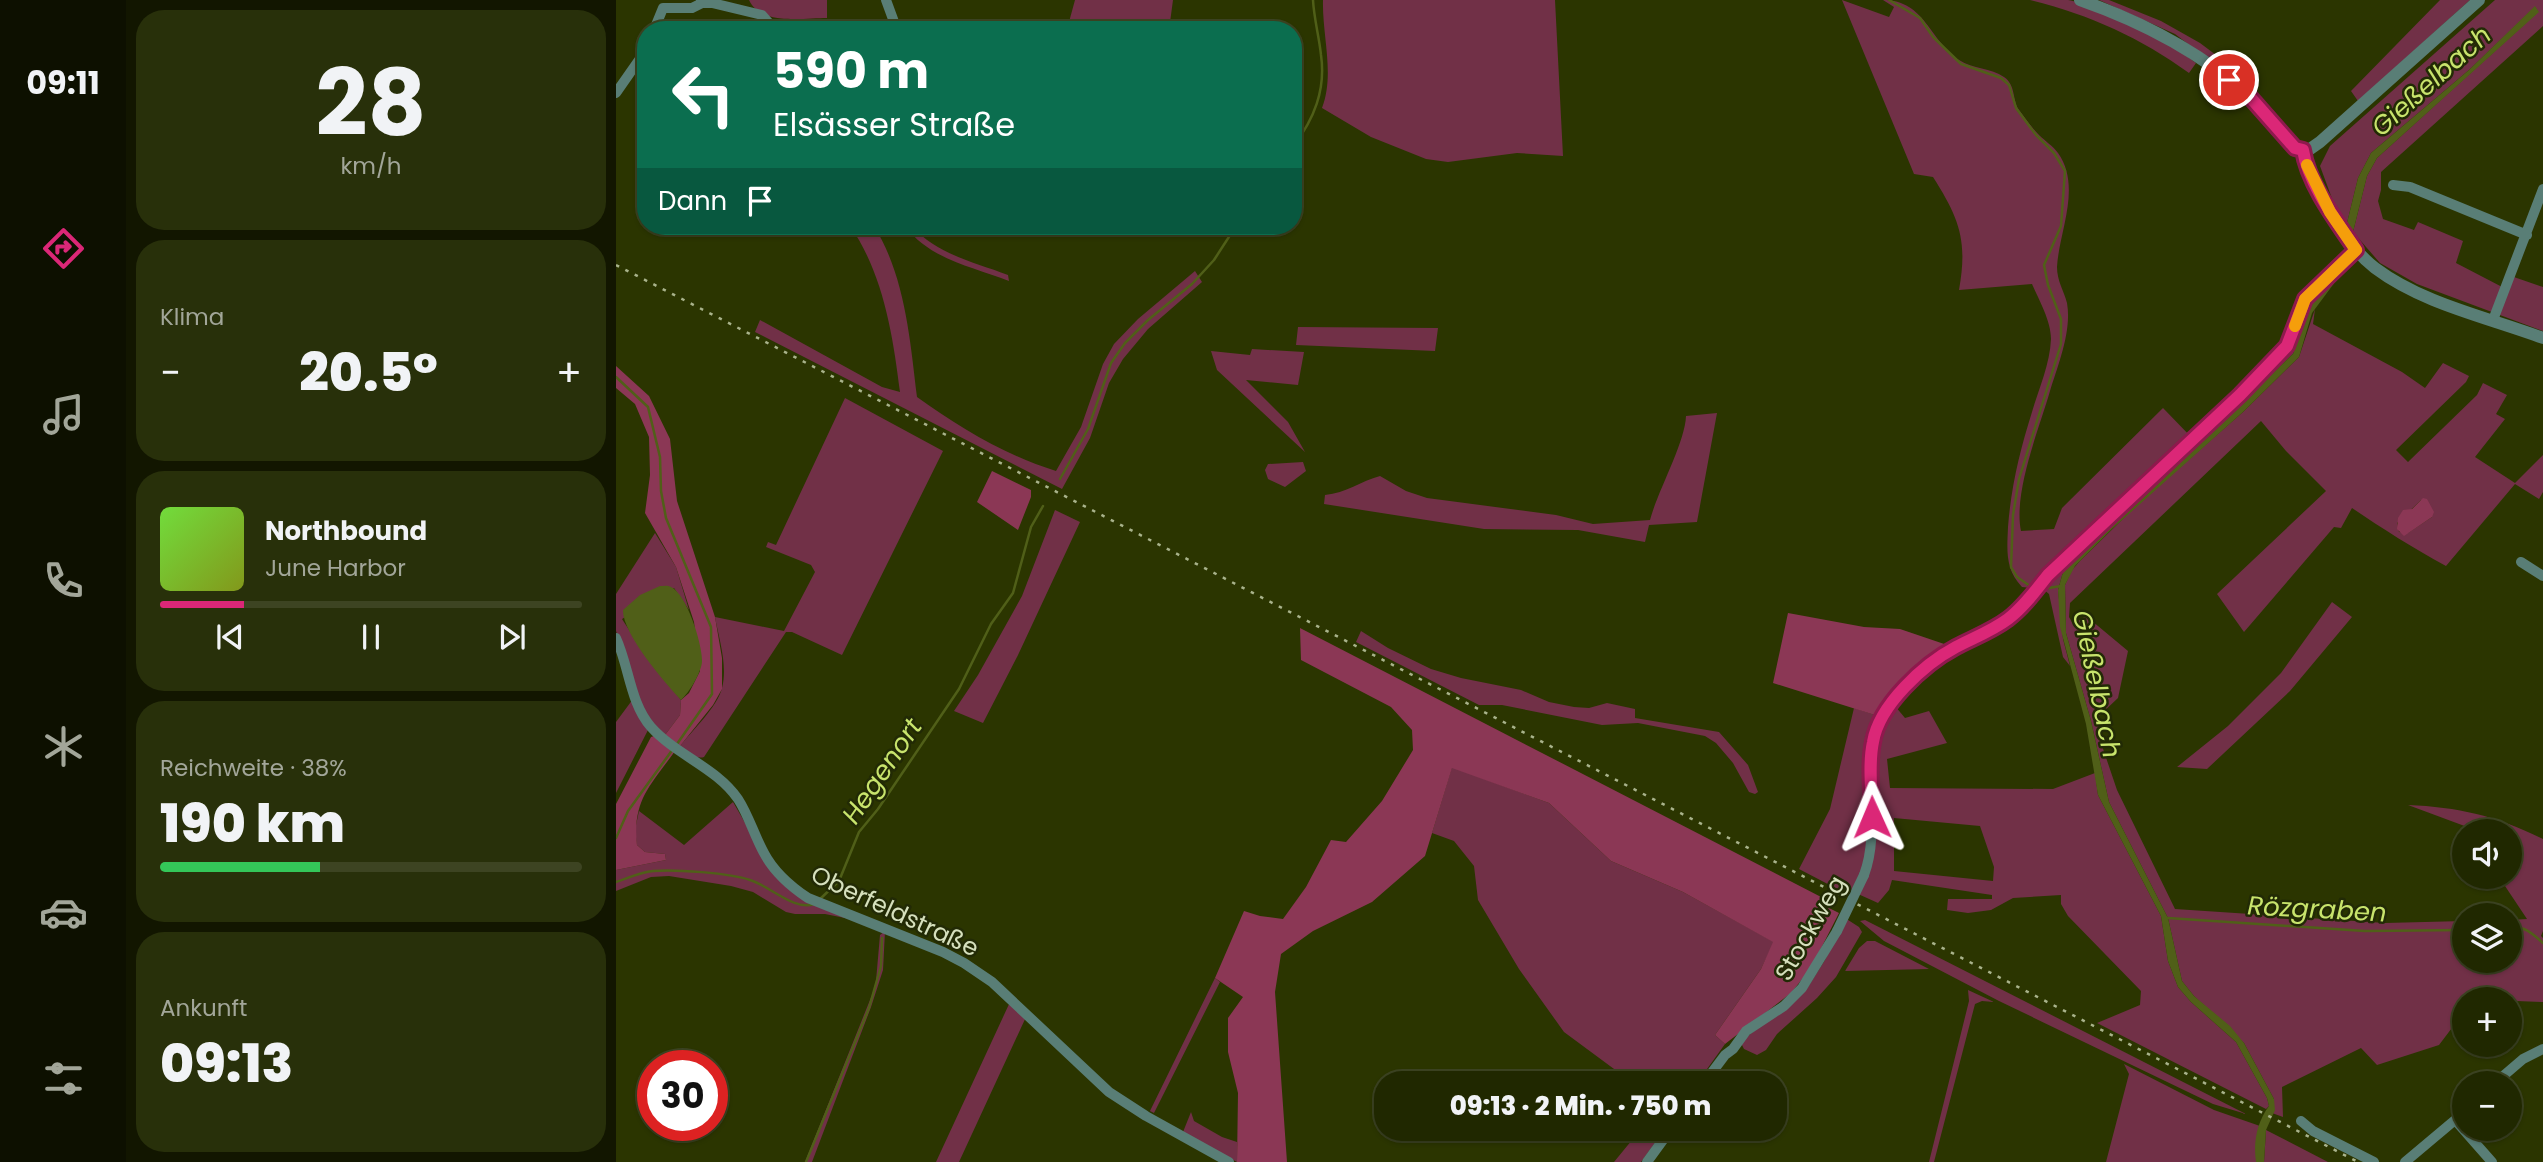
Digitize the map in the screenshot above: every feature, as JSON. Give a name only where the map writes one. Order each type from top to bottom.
[{"type":"street","points":[[886,0],[894,21]]},
{"type":"street","points":[[2080,0],[2143,24],[2202,58],[2250,97],[2295,148],[2303,150],[2320,142],[2479,0]]},
{"type":"street","points":[[658,21],[663,8],[692,8],[702,1],[762,15],[767,21]]},
{"type":"street","points":[[616,93],[637,63]]},
{"type":"street","points":[[2303,150],[2309,171],[2330,212],[2356,250],[2374,267],[2444,304],[2543,338]]},
{"type":"street","points":[[2393,185],[2410,187],[2527,235]]},
{"type":"street","points":[[2493,320],[2543,189]]},
{"type":"street","name":"Stockweg","points":[[1713,1071],[1746,1031],[1793,998],[1809,980],[1864,875],[1873,843],[1873,742],[1882,715],[1902,690],[1931,664],[1952,649],[2008,619],[2048,575],[2240,395],[2287,346],[2305,299],[2356,250]]},
{"type":"street","points":[[2521,562],[2543,576]]},
{"type":"street","name":"Oberfeldstraße","points":[[616,638],[642,712],[652,727],[726,786],[737,798],[773,867],[794,888],[808,898],[964,963],[992,982],[1109,1092],[1228,1162]]},
{"type":"street","points":[[2509,1071],[2523,1059],[2543,1049]]},
{"type":"street","points":[[2301,1121],[2313,1131],[2374,1162]]},
{"type":"street","points":[[2405,1162],[2452,1123]]},
{"type":"street","points":[[1647,1162],[1662,1141]]},
{"type":"street","points":[[2473,1141],[2491,1162]]},
{"type":"shaded area","points":[[749,0],[827,0],[827,18],[773,17],[763,14]]},
{"type":"shaded area","points":[[1075,0],[1173,0],[1170,21],[1069,21]]},
{"type":"shaded area","points":[[1323,0],[1555,0],[1563,156],[1517,153],[1448,162],[1426,159],[1371,137],[1322,108],[1328,82]]},
{"type":"shaded area","points":[[1842,0],[1889,17],[1894,7],[1883,0],[1909,7],[1959,60],[2004,77],[2012,88],[2019,110],[2036,132],[2056,150],[2065,166],[2069,195],[2057,267],[2067,303],[2068,325],[2024,480],[2019,516],[2021,531],[2054,529],[2062,508],[2163,408],[2194,440],[2239,401],[2292,348],[2308,303],[2311,305],[2293,354],[2063,572],[2058,590],[2063,639],[2070,666],[2063,657],[2049,594],[2043,589],[2022,587],[2010,566],[2008,552],[2009,512],[2017,469],[2050,348],[2047,318],[2032,284],[1959,290],[1962,243],[1955,218],[1933,177],[1914,174]]},
{"type":"shaded area","points":[[2030,0],[2068,0],[2097,9],[2153,36],[2196,63],[2189,73],[2133,38],[2073,12]]},
{"type":"shaded area","points":[[2099,0],[2109,0],[2161,21],[2200,43],[2236,70],[2231,77],[2175,34]]},
{"type":"shaded area","points":[[2440,0],[2470,0],[2358,101],[2351,91]]},
{"type":"shaded area","points":[[2495,0],[2543,0],[2543,26],[2381,172],[2378,201],[2383,219],[2414,230],[2418,222],[2463,241],[2456,263],[2506,289],[2511,276],[2543,287],[2543,331],[2417,284],[2380,263],[2353,232],[2367,176],[2377,158],[2538,12],[2535,7],[2469,70],[2371,153],[2358,178],[2347,223],[2337,212],[2320,166],[2330,146]]},
{"type":"shaded area","points":[[2535,6],[2539,12],[2377,158],[2367,176],[2353,232],[2347,223],[2358,178],[2371,153],[2469,70]]},
{"type":"shaded area","points":[[856,235],[879,235],[893,266],[904,309],[917,397],[984,440],[1056,471],[1081,427],[1103,364],[1114,344],[1138,319],[1195,271],[1202,282],[1148,329],[1123,359],[1109,383],[1090,438],[1062,489],[755,332],[760,320],[882,387],[900,392],[885,305]]},
{"type":"shaded area","points":[[913,235],[921,235],[944,250],[1008,275],[1009,281],[939,254]]},
{"type":"shaded area","points":[[2338,272],[2341,274],[2312,313],[2299,357],[2243,412],[2112,529],[2075,566],[2065,585],[2066,633],[2091,721],[2109,802],[2168,918],[2182,981],[2194,996],[2230,1026],[2244,1043],[2274,1099],[2275,1110],[2266,1130],[2264,1162],[2256,1162],[2256,1140],[2261,1119],[2269,1106],[2267,1098],[2236,1042],[2178,987],[2168,961],[2161,916],[2098,795],[2086,724],[2060,627],[2058,590],[2063,572],[2073,560],[2293,354],[2309,308]]},
{"type":"shaded area","points":[[2315,309],[2313,324],[2402,372],[2425,388],[2443,363],[2469,376],[2396,450],[2408,462],[2477,395],[2483,383],[2507,395],[2496,414],[2505,419],[2475,457],[2515,483],[2543,455],[2543,492],[2539,499],[2515,484],[2446,566],[2352,508],[2341,528],[2334,527],[2244,632],[2217,594],[2326,491],[2261,421],[2070,603],[2069,617],[2073,624],[2086,616],[2128,651],[2118,698],[2099,716],[2102,726],[2097,731],[2117,790],[2175,909],[2385,923],[2452,921],[2452,973],[2522,973],[2522,919],[2527,919],[2522,912],[2522,903],[2516,903],[2507,889],[2522,889],[2522,829],[2543,839],[2543,1002],[2522,1001],[2522,987],[2452,987],[2452,1028],[2439,1045],[2377,1065],[2361,1048],[2282,1087],[2283,1117],[2272,1113],[2274,1099],[2244,1043],[2194,996],[2182,981],[2168,918],[2109,802],[2091,721],[2066,633],[2065,585],[2072,570],[2136,506],[2243,412],[2299,357]],"holes":[[[2421,500],[2432,517],[2408,533],[2399,532],[2397,523]]]},
{"type":"shaded area","points":[[1298,327],[1438,328],[1435,351],[1296,345]]},
{"type":"shaded area","points":[[1252,349],[1304,352],[1298,385],[1246,380],[1288,422],[1305,452],[1217,370],[1211,351],[1250,355]]},
{"type":"shaded area","points":[[616,366],[649,396],[670,439],[677,501],[715,617],[722,658],[722,689],[713,705],[680,746],[665,735],[680,715],[681,700],[689,693],[700,671],[694,622],[676,567],[645,513],[650,475],[649,437],[635,404],[616,388]]},
{"type":"shaded area","points":[[845,398],[943,451],[842,655],[792,632],[786,632],[704,757],[694,756],[680,746],[715,703],[724,680],[715,617],[784,631],[815,572],[811,565],[766,547],[768,542],[776,545]]},
{"type":"shaded area","points":[[1717,413],[1697,522],[1649,525],[1645,542],[1578,530],[1484,529],[1324,504],[1325,495],[1380,476],[1406,491],[1427,498],[1556,515],[1593,524],[1650,520],[1681,439],[1686,416]]},
{"type":"shaded area","points":[[1303,462],[1306,471],[1285,487],[1268,479],[1265,470],[1268,464]]},
{"type":"shaded area","points":[[992,471],[1031,490],[1031,497],[1018,530],[977,502]]},
{"type":"shaded area","points":[[2423,498],[2427,499],[2434,512],[2432,517],[2404,536],[2397,529],[2398,518],[2403,510],[2412,509]]},
{"type":"shaded area","points":[[1055,510],[1080,522],[1018,655],[983,723],[954,711],[978,675],[1022,596]]},
{"type":"shaded area","points":[[655,533],[676,567],[689,610],[674,588],[622,619],[681,700],[680,715],[665,735],[655,727],[642,707],[616,631],[616,594]]},
{"type":"shaded area","points":[[660,586],[671,587],[683,599],[693,621],[702,654],[699,672],[681,700],[636,644],[623,610],[640,595]]},
{"type":"shaded area","points":[[2332,602],[2352,617],[2290,691],[2207,769],[2177,767],[2228,726],[2281,673]]},
{"type":"shaded area","points":[[1788,613],[1864,627],[1900,629],[1953,647],[1878,716],[1773,683]]},
{"type":"shaded area","points":[[1300,628],[1823,898],[1829,908],[1839,913],[1811,968],[1791,993],[1725,1044],[1715,1035],[1761,969],[1773,942],[1683,892],[1611,861],[1549,803],[1452,768],[1425,856],[1372,902],[1313,931],[1281,954],[1275,992],[1287,1162],[1237,1162],[1238,1093],[1228,1052],[1228,1018],[1243,997],[1215,978],[1244,911],[1283,919],[1306,887],[1331,840],[1346,842],[1382,801],[1413,750],[1412,730],[1391,707],[1301,660]]},
{"type":"shaded area","points":[[1361,631],[1431,669],[1461,678],[1521,690],[1549,702],[1589,708],[1607,703],[1635,709],[1635,718],[1719,732],[1748,765],[1758,792],[1749,792],[1733,763],[1716,743],[1705,736],[1638,723],[1602,725],[1502,705],[1479,705],[1356,642]]},
{"type":"shaded area","points":[[633,699],[649,728],[616,793],[616,722]]},
{"type":"shaded area","points":[[1890,700],[1905,718],[1929,711],[1947,743],[1887,759],[1890,788],[2053,789],[2095,773],[2098,795],[2161,916],[2168,961],[2178,987],[2236,1042],[2267,1098],[2269,1106],[2266,1109],[2097,1023],[2140,1005],[2141,991],[2068,916],[2061,904],[2061,895],[2013,898],[1991,910],[1968,913],[1947,910],[1948,899],[1992,899],[1992,895],[1892,880],[1889,890],[1878,903],[1847,889],[1843,892],[1799,869],[1830,809],[1854,708],[1878,716]],"holes":[[[1894,818],[1980,826],[1994,867],[1993,881],[1894,871]]]},
{"type":"shaded area","points":[[654,736],[675,751],[640,804],[636,829],[637,845],[645,852],[665,854],[666,860],[616,870],[616,804],[651,737]]},
{"type":"shaded area","points":[[1452,767],[1549,803],[1611,861],[1683,892],[1774,942],[1761,969],[1715,1035],[1725,1044],[1706,1071],[1617,1071],[1564,1032],[1519,969],[1478,900],[1474,866],[1454,841],[1432,833]]},
{"type":"shaded area","points":[[733,802],[774,873],[855,920],[825,914],[786,912],[753,892],[669,876],[651,877],[616,891],[616,870],[666,860],[665,854],[645,852],[637,845],[635,830],[639,811],[684,845]]},
{"type":"shaded area","points":[[2408,805],[2444,808],[2494,819],[2452,819],[2452,821]]},
{"type":"shaded area","points":[[1845,918],[1862,932],[1836,977],[1777,1034],[1766,1050],[1757,1055],[1744,1049],[1741,1043],[1743,1040],[1808,987],[1825,960]]},
{"type":"shaded area","points":[[1865,920],[2246,1114],[2213,1104],[1999,1001],[1884,941],[1860,921]]},
{"type":"shaded area","points":[[885,931],[883,970],[871,1007],[812,1162],[805,1162],[872,995],[876,981],[880,935]]},
{"type":"shaded area","points":[[1867,941],[1875,941],[1929,969],[1845,971],[1859,948]]},
{"type":"shaded area","points":[[1215,978],[1220,982],[1154,1113],[1150,1111]]},
{"type":"shaded area","points":[[1968,990],[1994,1002],[1982,1001],[1975,1004],[1934,1162],[1929,1162],[1969,1001]]},
{"type":"shaded area","points":[[1010,1002],[1026,1017],[959,1162],[936,1162]]},
{"type":"shaded area","points":[[2124,1064],[2214,1110],[2260,1126],[2256,1162],[2106,1162],[2129,1074]]},
{"type":"shaded area","points":[[1191,1112],[1194,1121],[1237,1142],[1237,1162],[1183,1132]]},
{"type":"shaded area","points":[[2266,1130],[2328,1162],[2264,1162]]},
{"type":"shaded area","points":[[1631,1141],[1656,1141],[1641,1162],[1614,1162]]},
{"type":"waterway","points":[[1302,134],[1317,104],[1322,80],[1313,0]]},
{"type":"waterway","points":[[1889,0],[1920,18],[1933,37],[1961,64],[2001,78],[2009,85],[2016,108],[2036,135],[2054,153],[2065,171],[2061,226],[2044,265],[2048,285],[2061,319],[2061,344],[2019,479],[2013,515],[2011,567],[2017,577],[2030,586]]},
{"type":"waterway","points":[[1060,479],[1088,429],[1111,363],[1125,343],[1148,320],[1192,284],[1214,260],[1230,235]]},
{"type":"waterway","points":[[616,377],[648,407],[660,457],[661,491],[666,518],[711,627],[712,694],[677,744]]},
{"type":"waterway","name":"Hegenort","points":[[819,900],[839,881],[859,832],[878,809],[959,689],[991,624],[1013,593],[1031,527],[1043,506]]},
{"type":"waterway","points":[[2043,589],[2061,586]]},
{"type":"waterway","points":[[616,838],[628,811],[673,749]]},
{"type":"waterway","name":"Hegenort","points":[[616,882],[653,871],[716,874],[750,880],[798,904],[814,904]]},
{"type":"waterway","name":"Rözgraben","points":[[2168,918],[2365,931],[2452,930]]},
{"type":"waterway","name":"Rözgraben","points":[[2522,929],[2543,943]]},
{"type":"waterway","points":[[806,1162],[869,1008],[881,966],[882,938]]},
{"type":"railway","points":[[616,265],[2358,1162]]},
{"type":"slow traffic","points":[[2295,326],[2305,299],[2356,250],[2330,212],[2307,165]]},
{"type":"route","points":[[1872,817],[1873,742],[1882,715],[1902,690],[1952,649],[2008,619],[2048,575],[2240,395],[2287,346],[2305,299],[2356,250],[2330,212],[2309,171],[2303,150],[2295,148],[2250,97],[2229,80]]},
{"type":"water label","name":"Gießelbach","points":[[2431,81]]},
{"type":"water label","name":"Gießelbach","points":[[2097,684]]}]
